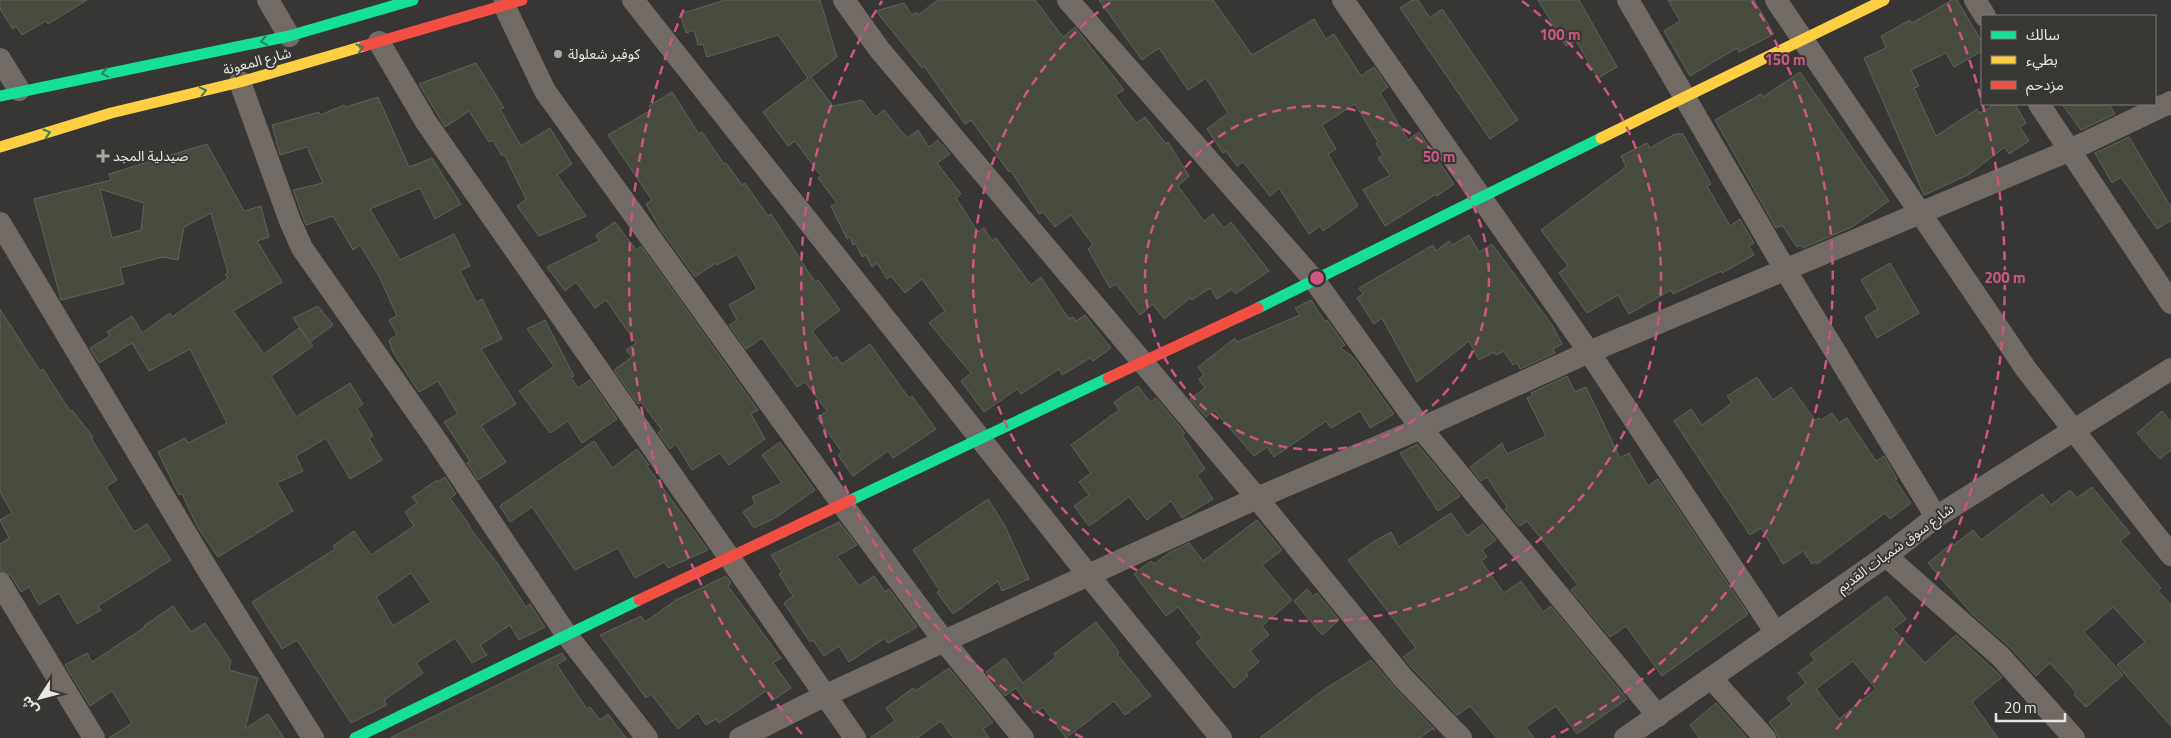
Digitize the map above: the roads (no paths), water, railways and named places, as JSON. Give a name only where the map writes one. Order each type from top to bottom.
[{"type":"main road","name":"شارع المعونة","points":[[10,93],[289,36],[413,0]]},
{"type":"main road","points":[[355,738],[566,634],[729,559],[1141,362],[1315,282],[1800,39],[1884,0]]},
{"type":"main road","name":"شارع المعونة","points":[[0,147],[112,114],[240,82],[509,2]]},
{"type":"street","points":[[268,0],[289,36]]},
{"type":"street","points":[[633,0],[1089,576],[1221,738]]},
{"type":"street","points":[[844,0],[879,49],[1257,498],[1403,678],[1461,738]]},
{"type":"street","points":[[1068,0],[1315,282],[1421,428],[1658,716]]},
{"type":"street","points":[[1343,0],[1589,352],[1776,633]]},
{"type":"street","points":[[1628,0],[1786,271],[1936,517]]},
{"type":"street","points":[[1776,0],[1800,39],[2026,369],[2171,555]]},
{"type":"street","points":[[1975,0],[1984,15]]},
{"type":"street","points":[[509,2],[545,91],[842,504],[944,641],[1023,738]]},
{"type":"street","points":[[379,42],[426,122],[855,738]]},
{"type":"street","points":[[0,59],[10,93]]},
{"type":"street","points":[[240,82],[290,221],[302,248],[434,437],[566,634],[647,738]]},
{"type":"street","points":[[740,738],[824,696],[1257,498],[1421,428],[1589,352],[1786,271],[1919,212],[2068,151],[2171,102]]},
{"type":"street","points":[[2040,105],[2068,151],[2171,302]]},
{"type":"street","points":[[0,223],[209,572],[313,738]]},
{"type":"street","name":"شارع سوق شمبات القديم","points":[[1625,738],[1886,556],[1936,517],[2171,369]]},
{"type":"street","points":[[1886,556],[2000,656],[2074,738]]},
{"type":"street","points":[[0,583],[94,738]]},
{"type":"street","points":[[1712,679],[1765,738]]},
{"type":"place","name":"كوفير شعلولة","points":[[558,54]]},
{"type":"place","name":"صيدلية المجد","points":[[103,156]]}]
